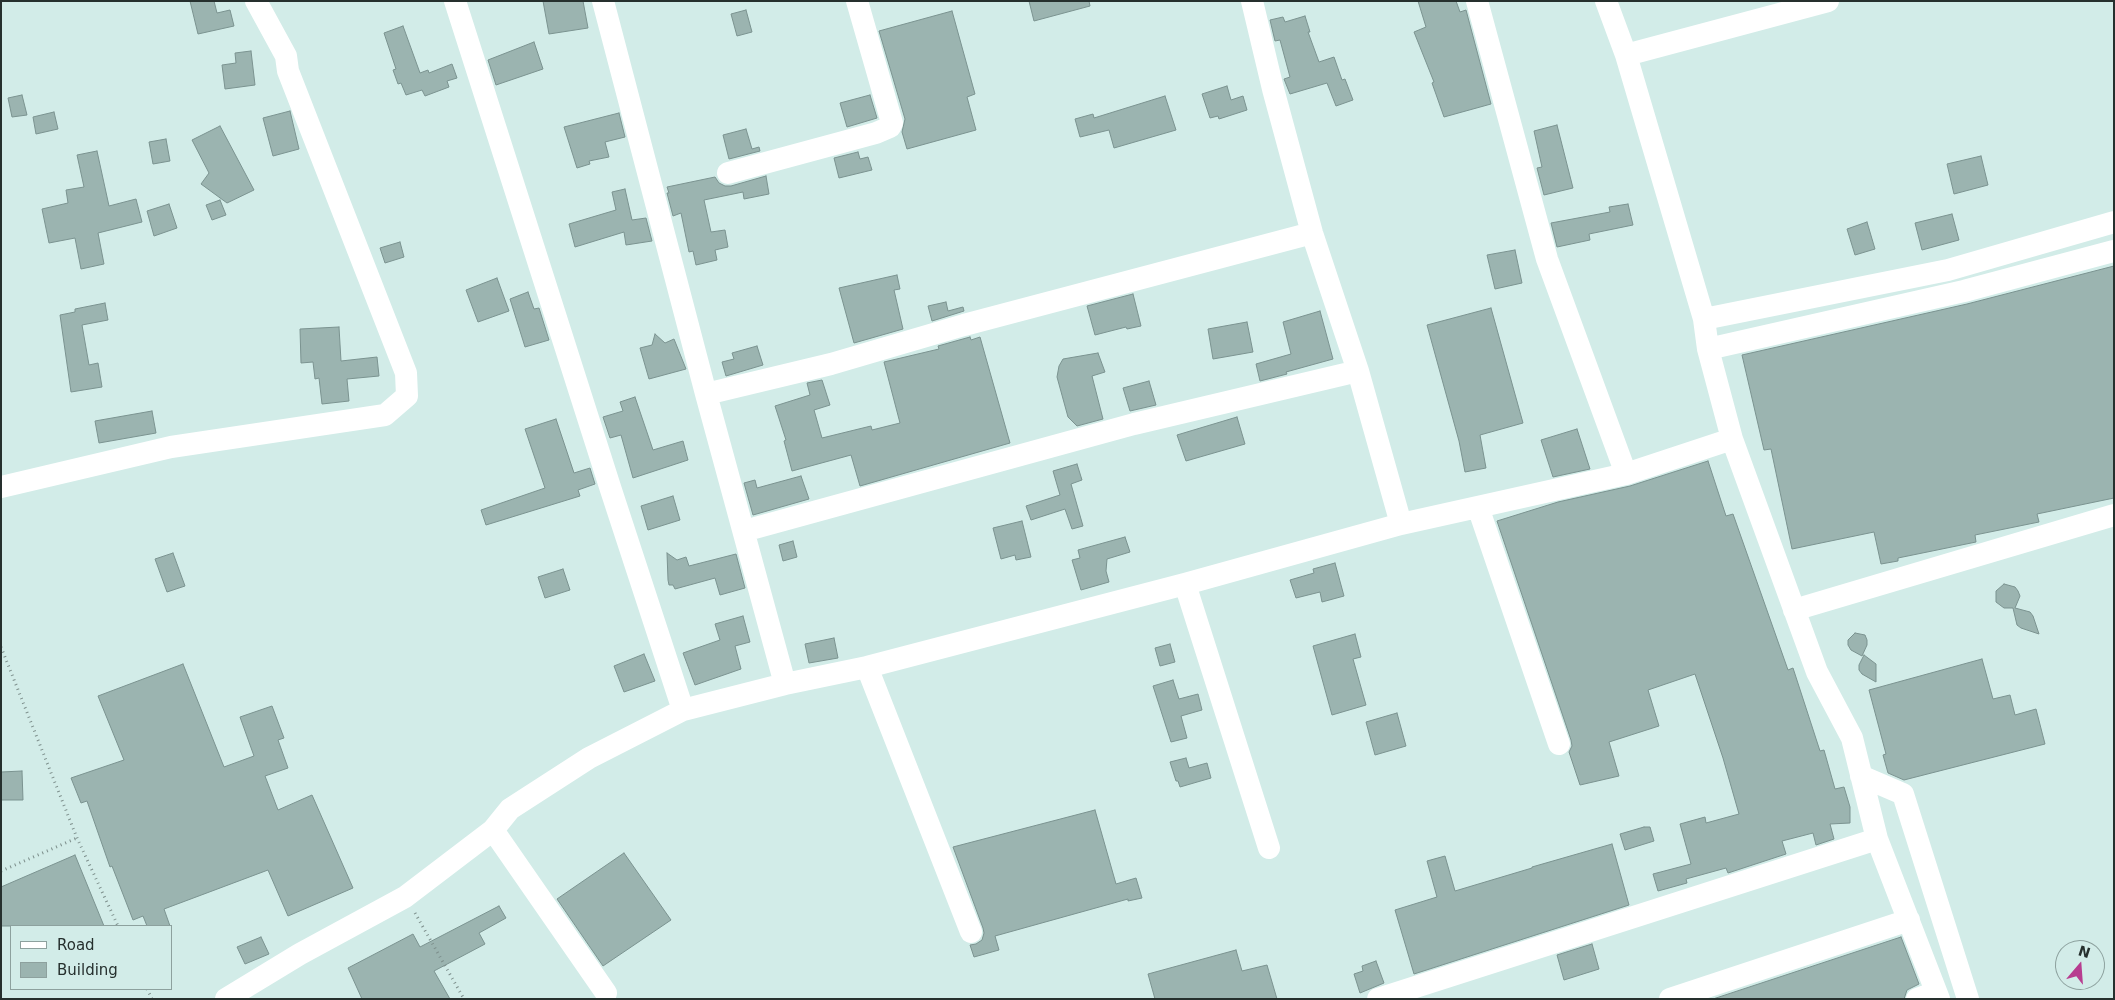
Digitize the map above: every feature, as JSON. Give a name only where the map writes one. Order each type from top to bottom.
[{"type":"street","points":[[1,487],[171,446],[385,415],[407,396],[406,373],[288,71],[286,56],[256,1]]},
{"type":"street","points":[[455,1],[683,710]]},
{"type":"street","points":[[603,1],[706,394],[785,684]]},
{"type":"street","points":[[728,173],[876,133],[890,127],[892,123],[857,1]]},
{"type":"street","points":[[1252,1],[1273,89],[1312,233],[1358,371],[1401,524]]},
{"type":"street","points":[[1477,1],[1547,259],[1626,474]]},
{"type":"street","points":[[1606,1],[1626,55],[1704,319],[1708,349],[1732,439],[1818,672],[1852,738],[1877,839],[1910,920],[1931,997]]},
{"type":"street","points":[[1626,55],[1828,1]]},
{"type":"street","points":[[1704,319],[1948,270],[2114,222]]},
{"type":"street","points":[[706,394],[831,364],[964,325],[1312,233]]},
{"type":"street","points":[[1708,349],[1964,291],[2114,251]]},
{"type":"street","points":[[744,531],[1134,424],[1358,371]]},
{"type":"street","points":[[226,999],[300,954],[406,897],[493,830],[510,809],[589,758],[683,710],[785,684],[867,667],[1185,584],[1401,524],[1626,474],[1732,439]]},
{"type":"street","points":[[1478,507],[1558,744]]},
{"type":"street","points":[[1794,610],[2114,515]]},
{"type":"street","points":[[1185,584],[1269,848]]},
{"type":"street","points":[[867,667],[971,932]]},
{"type":"street","points":[[1861,776],[1903,794],[1968,999]]},
{"type":"street","points":[[493,830],[606,993]]},
{"type":"street","points":[[1378,999],[1877,839]]},
{"type":"street","points":[[1670,999],[1910,920]]},
{"type":"path","points":[[1,647],[77,838],[118,925]]},
{"type":"path","points":[[1,871],[77,838]]},
{"type":"path","points":[[406,897],[464,999]]},
{"type":"building","points":[[190,1],[214,1],[217,13],[230,10],[234,26],[198,34]]},
{"type":"building","points":[[543,1],[583,1],[588,28],[549,34]]},
{"type":"building","points":[[1029,1],[1089,1],[1090,6],[1034,21]]},
{"type":"building","points":[[1418,1],[1456,1],[1460,12],[1466,10],[1491,104],[1444,117],[1432,83],[1434,82],[1414,32],[1426,27]]},
{"type":"building","points":[[746,10],[752,32],[737,36],[731,14]]},
{"type":"building","points":[[952,11],[975,94],[967,97],[976,130],[907,149],[902,132],[905,119],[879,31]]},
{"type":"building","points":[[1305,16],[1310,32],[1308,32],[1319,62],[1334,57],[1342,80],[1345,79],[1353,100],[1336,106],[1327,83],[1290,94],[1284,79],[1290,77],[1280,40],[1275,41],[1270,20],[1283,17],[1285,22]]},
{"type":"building","points":[[403,26],[420,73],[428,70],[429,73],[452,64],[457,78],[447,81],[449,87],[425,96],[422,90],[406,95],[401,83],[398,84],[393,70],[396,69],[384,33]]},
{"type":"building","points":[[534,42],[543,69],[496,85],[488,60]]},
{"type":"building","points":[[251,51],[255,85],[225,89],[222,65],[236,63],[235,53]]},
{"type":"building","points":[[1227,86],[1231,100],[1243,96],[1247,110],[1219,119],[1218,116],[1210,118],[1202,94]]},
{"type":"building","points":[[22,95],[27,115],[12,117],[8,98]]},
{"type":"building","points":[[870,95],[877,118],[847,127],[840,103]]},
{"type":"building","points":[[1165,96],[1176,130],[1114,148],[1109,130],[1080,137],[1075,119],[1093,114],[1094,118]]},
{"type":"building","points":[[290,111],[299,149],[273,156],[263,118]]},
{"type":"building","points":[[54,112],[58,129],[36,134],[33,117]]},
{"type":"building","points":[[619,113],[625,137],[605,142],[609,157],[589,161],[590,164],[577,168],[564,127]]},
{"type":"building","points":[[1557,125],[1573,188],[1544,195],[1537,168],[1542,167],[1534,131]]},
{"type":"building","points":[[220,126],[254,190],[227,203],[201,184],[209,173],[192,140]]},
{"type":"building","points":[[746,129],[752,149],[759,147],[760,151],[729,159],[723,135]]},
{"type":"building","points":[[166,139],[170,161],[153,164],[149,142]]},
{"type":"building","points":[[97,151],[109,206],[136,199],[142,222],[98,233],[104,264],[81,269],[75,238],[49,243],[42,209],[68,203],[66,190],[84,187],[77,155]]},
{"type":"building","points":[[858,152],[860,159],[868,157],[872,170],[839,178],[834,158]]},
{"type":"building","points":[[1981,156],[1988,185],[1954,194],[1947,164]]},
{"type":"building","points":[[766,176],[769,194],[744,199],[743,192],[704,200],[711,232],[725,230],[728,247],[715,250],[717,260],[696,265],[693,251],[689,252],[681,213],[673,216],[667,187],[715,177],[719,183],[731,186]]},
{"type":"building","points":[[625,189],[632,220],[646,218],[652,241],[626,245],[624,232],[575,247],[569,224],[616,210],[612,192]]},
{"type":"building","points":[[220,200],[226,215],[212,220],[206,205]]},
{"type":"building","points":[[169,204],[177,228],[154,236],[147,211]]},
{"type":"building","points":[[1628,204],[1633,225],[1589,234],[1590,240],[1557,247],[1551,223],[1610,212],[1609,207]]},
{"type":"building","points":[[1952,214],[1959,240],[1922,250],[1915,223]]},
{"type":"building","points":[[1867,222],[1875,249],[1855,255],[1847,229]]},
{"type":"building","points":[[400,242],[404,257],[385,263],[380,248]]},
{"type":"building","points":[[1515,250],[1522,283],[1495,289],[1487,255]]},
{"type":"building","points":[[2114,266],[2114,498],[2037,514],[2039,522],[1975,535],[1976,542],[1898,558],[1898,561],[1881,564],[1874,532],[1792,549],[1771,449],[1764,450],[1742,355],[1967,304]]},
{"type":"building","points":[[897,275],[900,289],[894,290],[903,329],[854,343],[839,288]]},
{"type":"building","points":[[497,278],[509,311],[478,322],[466,290]]},
{"type":"building","points":[[528,292],[534,309],[539,308],[549,340],[525,347],[510,299]]},
{"type":"building","points":[[1133,294],[1141,326],[1127,329],[1126,327],[1095,335],[1087,306]]},
{"type":"building","points":[[946,302],[948,311],[963,307],[964,311],[932,321],[928,306]]},
{"type":"building","points":[[105,303],[108,320],[82,325],[89,365],[98,363],[102,387],[71,392],[60,315],[75,312],[75,309]]},
{"type":"building","points":[[1491,308],[1523,423],[1480,435],[1486,468],[1465,472],[1459,441],[1427,325]]},
{"type":"building","points":[[1320,311],[1333,359],[1260,381],[1256,364],[1291,354],[1283,322]]},
{"type":"building","points":[[1247,322],[1253,352],[1213,359],[1208,329]]},
{"type":"building","points":[[339,327],[341,361],[377,357],[379,376],[347,379],[349,401],[322,404],[319,378],[315,379],[313,362],[301,363],[300,329]]},
{"type":"building","points":[[655,334],[665,343],[674,339],[686,369],[649,379],[640,348],[652,345]]},
{"type":"building","points":[[970,337],[971,340],[980,337],[1010,443],[860,486],[851,455],[792,471],[784,441],[786,440],[775,406],[810,395],[807,383],[822,380],[830,405],[814,410],[822,438],[871,426],[872,430],[900,423],[884,362],[939,349],[938,346]]},
{"type":"building","points":[[757,346],[763,365],[726,376],[722,362],[734,359],[732,353]]},
{"type":"building","points":[[1098,353],[1105,372],[1092,376],[1103,419],[1077,426],[1068,417],[1057,377],[1059,366],[1063,359]]},
{"type":"building","points":[[1149,381],[1156,405],[1130,411],[1123,388]]},
{"type":"building","points":[[635,397],[653,450],[683,441],[688,460],[633,478],[621,435],[610,438],[603,417],[623,411],[620,402]]},
{"type":"building","points":[[152,411],[156,433],[99,443],[95,421]]},
{"type":"building","points":[[1237,417],[1245,444],[1186,461],[1177,435]]},
{"type":"building","points":[[556,419],[574,473],[590,468],[595,484],[578,490],[580,496],[486,525],[481,510],[545,488],[525,429]]},
{"type":"building","points":[[1577,429],[1590,469],[1553,477],[1541,440]]},
{"type":"building","points":[[1708,461],[1726,516],[1733,514],[1788,670],[1793,668],[1820,751],[1824,750],[1835,789],[1844,787],[1850,807],[1850,823],[1830,824],[1834,839],[1816,845],[1813,833],[1782,841],[1786,854],[1728,873],[1726,868],[1686,879],[1687,883],[1658,891],[1653,874],[1691,864],[1680,824],[1705,817],[1706,823],[1739,814],[1723,758],[1695,674],[1648,690],[1659,726],[1609,742],[1619,776],[1580,785],[1569,752],[1572,746],[1571,740],[1497,521],[1558,502],[1630,486]]},
{"type":"building","points":[[1077,464],[1082,480],[1071,484],[1083,526],[1072,529],[1065,509],[1031,520],[1026,506],[1060,495],[1053,471]]},
{"type":"building","points":[[801,476],[809,499],[753,515],[744,483],[755,480],[757,488]]},
{"type":"building","points":[[673,496],[680,520],[648,530],[641,506]]},
{"type":"building","points":[[1022,521],[1031,557],[1016,560],[1015,555],[1001,559],[993,528]]},
{"type":"building","points":[[1125,537],[1130,552],[1107,559],[1106,571],[1109,582],[1081,590],[1072,560],[1080,558],[1078,550]]},
{"type":"building","points":[[793,541],[797,557],[783,561],[779,545]]},
{"type":"building","points":[[173,553],[185,586],[167,592],[155,559]]},
{"type":"building","points":[[667,553],[677,560],[686,557],[689,566],[736,554],[745,588],[720,595],[715,578],[675,589],[673,585],[669,585]]},
{"type":"building","points":[[1335,563],[1344,596],[1322,602],[1320,592],[1296,598],[1290,580],[1314,573],[1313,569]]},
{"type":"building","points":[[563,569],[570,590],[545,598],[538,577]]},
{"type":"building","points":[[2004,584],[2015,587],[2018,591],[2020,596],[2015,608],[2030,612],[2039,634],[2021,628],[2017,625],[2013,608],[2004,608],[1996,602],[1996,591]]},
{"type":"building","points":[[743,616],[750,642],[735,646],[741,669],[695,685],[683,653],[720,640],[715,624]]},
{"type":"building","points":[[1855,633],[1865,635],[1867,640],[1862,656],[1851,650],[1848,645],[1848,640]]},
{"type":"building","points":[[1355,634],[1361,657],[1353,659],[1366,705],[1332,715],[1313,646]]},
{"type":"building","points":[[834,638],[838,658],[809,663],[805,644]]},
{"type":"building","points":[[1170,644],[1175,662],[1160,666],[1155,648]]},
{"type":"building","points":[[644,654],[655,681],[624,692],[614,666]]},
{"type":"building","points":[[1864,655],[1876,664],[1876,682],[1862,674],[1859,670],[1859,665]]},
{"type":"building","points":[[1982,659],[1993,699],[2010,695],[2015,715],[2036,709],[2045,744],[1904,780],[1888,773],[1883,755],[1886,754],[1869,690]]},
{"type":"building","points":[[183,664],[224,767],[254,756],[240,717],[272,706],[284,738],[278,740],[288,768],[265,776],[278,810],[312,795],[353,888],[288,916],[268,870],[164,909],[170,925],[147,925],[143,916],[133,920],[112,866],[110,867],[87,801],[81,803],[71,778],[124,760],[98,696]]},
{"type":"building","points":[[1173,680],[1179,699],[1198,694],[1202,710],[1181,716],[1187,738],[1171,742],[1153,686]]},
{"type":"building","points":[[1397,713],[1406,746],[1375,755],[1366,722]]},
{"type":"building","points":[[1186,758],[1189,768],[1207,763],[1211,778],[1180,787],[1170,762]]},
{"type":"building","points":[[22,771],[23,800],[1,800],[1,772]]},
{"type":"building","points":[[1095,810],[1116,884],[1136,878],[1142,898],[1128,901],[1128,899],[995,936],[999,950],[974,957],[970,945],[982,940],[984,933],[953,847]]},
{"type":"building","points":[[1650,827],[1654,841],[1625,850],[1620,834]]},
{"type":"building","points":[[1612,844],[1629,905],[1414,974],[1395,910],[1437,897],[1427,861],[1445,856],[1455,891]]},
{"type":"building","points":[[624,853],[671,920],[603,966],[557,899]]},
{"type":"building","points":[[75,855],[104,925],[1,926],[1,887]]},
{"type":"building","points":[[499,906],[506,918],[479,933],[485,944],[434,971],[450,999],[362,999],[348,968],[413,934],[420,947]]},
{"type":"building","points":[[261,937],[269,954],[245,964],[237,947]]},
{"type":"building","points":[[1901,937],[1919,984],[1907,990],[1904,999],[1713,999]]},
{"type":"building","points":[[1592,944],[1599,969],[1564,980],[1557,955]]},
{"type":"building","points":[[1236,950],[1242,971],[1267,965],[1277,999],[1155,999],[1148,974]]},
{"type":"building","points":[[1376,961],[1384,983],[1360,993],[1354,974],[1363,971],[1362,966]]}]
